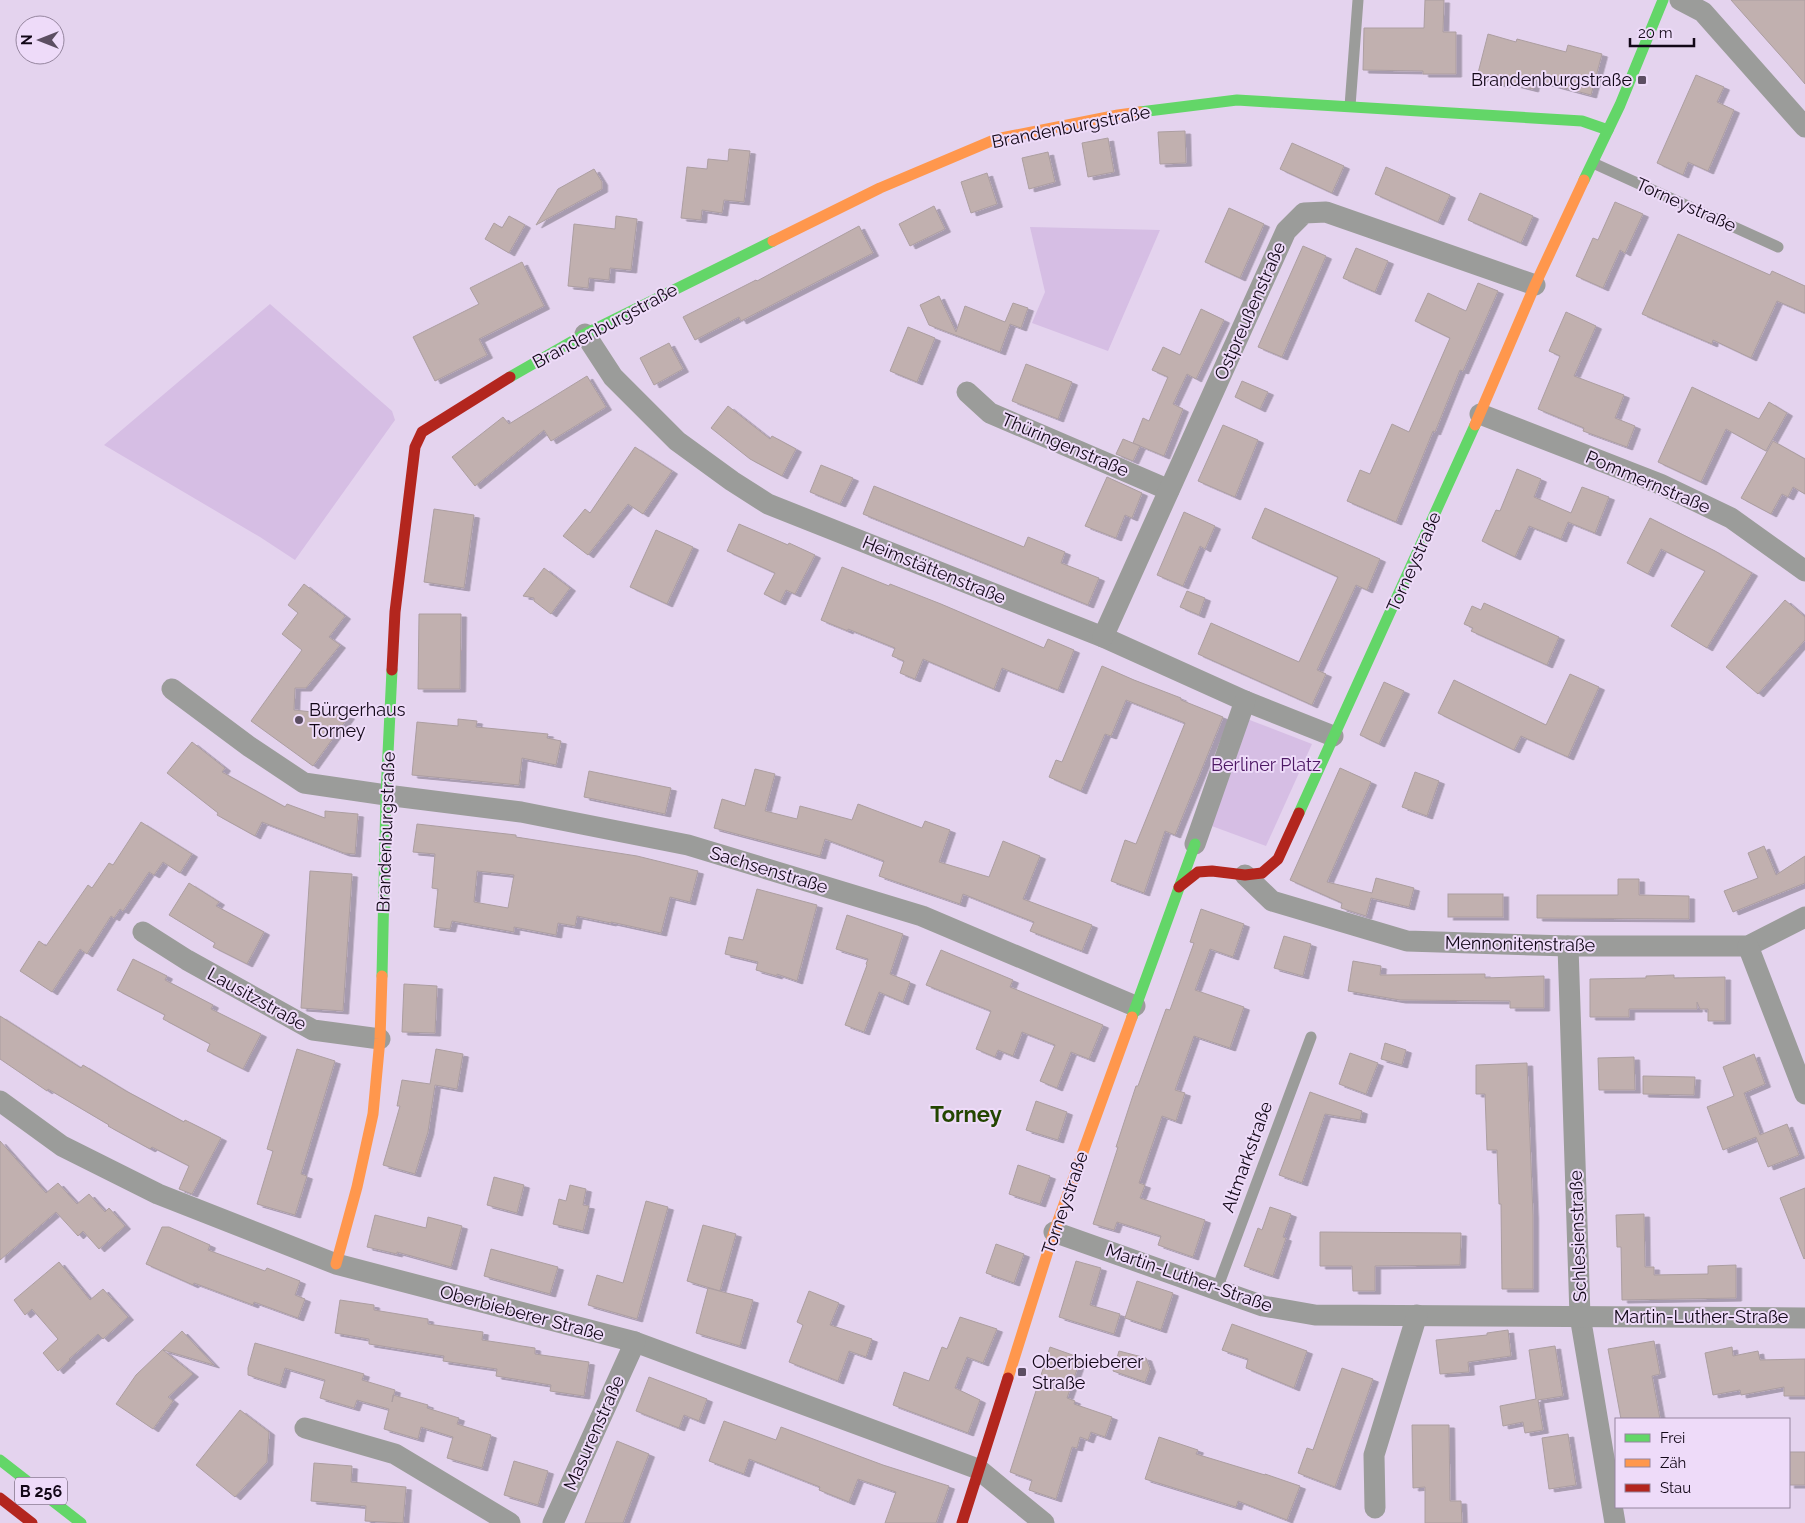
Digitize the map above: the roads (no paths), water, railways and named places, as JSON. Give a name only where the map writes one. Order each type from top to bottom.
[{"type":"main road","name":"Torneystraße","points":[[1179,887],[1198,872],[1212,871],[1245,875],[1262,873],[1278,859],[1393,609],[1535,285],[1608,130],[1663,0]]},
{"type":"main road","name":"Brandenburgstraße","points":[[336,1264],[357,1187],[373,1114],[380,1040],[386,795],[396,612],[415,447],[422,432],[509,376],[585,334],[871,193],[996,140],[1118,115],[1237,100],[1582,121],[1608,130]]},
{"type":"main road","name":"Torneystraße","points":[[962,1523],[1054,1232],[1195,844]]},
{"type":"main road","name":"B 256","points":[[0,1460],[81,1523]]},
{"type":"main road","name":"B 256","points":[[0,1498],[32,1523]]},
{"type":"street","points":[[1680,0],[1702,12],[1805,127]]},
{"type":"street","name":"Ostpreußenstraße","points":[[1103,637],[1286,231],[1304,213],[1326,212],[1535,285]]},
{"type":"street","name":"Heimstättenstraße","points":[[585,334],[613,378],[676,441],[768,504],[1103,637],[1245,701],[1333,736]]},
{"type":"street","name":"Thüringenstraße","points":[[967,392],[990,412],[1169,490]]},
{"type":"street","name":"Pommernstraße","points":[[1480,414],[1660,484],[1732,518],[1805,571]]},
{"type":"street","name":"Sachsenstraße","points":[[172,689],[250,747],[304,782],[386,795],[521,812],[688,846],[922,916],[1135,1006]]},
{"type":"street","name":"Torneystraße","points":[[1195,844],[1245,701]]},
{"type":"street","name":"Mennonitenstraße","points":[[1245,875],[1272,901],[1407,941],[1568,946],[1748,946],[1805,917]]},
{"type":"street","name":"Lausitzstraße","points":[[143,932],[212,974],[313,1030],[380,1040]]},
{"type":"street","name":"Schlesienstraße","points":[[1568,946],[1580,1316],[1615,1523]]},
{"type":"street","points":[[1748,946],[1805,1094]]},
{"type":"street","name":"Oberbieberer Straße","points":[[0,1101],[62,1146],[158,1194],[336,1264],[636,1342],[978,1469],[1044,1523]]},
{"type":"street","name":"Martin-Luther-Straße","points":[[1054,1232],[1263,1306],[1315,1315],[1805,1318]]},
{"type":"street","points":[[1375,1508],[1374,1455],[1417,1315]]},
{"type":"street","name":"Masurenstraße","points":[[553,1523],[636,1342]]},
{"type":"street","points":[[306,1428],[395,1454],[510,1523]]},
{"type":"lane","points":[[1350,106],[1358,0]]},
{"type":"lane","name":"Torneystraße","points":[[1593,163],[1778,247]]},
{"type":"lane","name":"Altmarkstraße","points":[[1217,1289],[1311,1037]]},
{"type":"place","name":"Brandenburgstraße","points":[[1642,80]]},
{"type":"place","name":"Bürgerhaus Torney","points":[[299,720]]},
{"type":"place","name":"Oberbieberer Straße","points":[[1022,1372]]},
{"type":"district","name":"Torney","points":[[966,1114]]},
{"type":"park label","name":"Berliner Platz","points":[[1266,765]]}]
